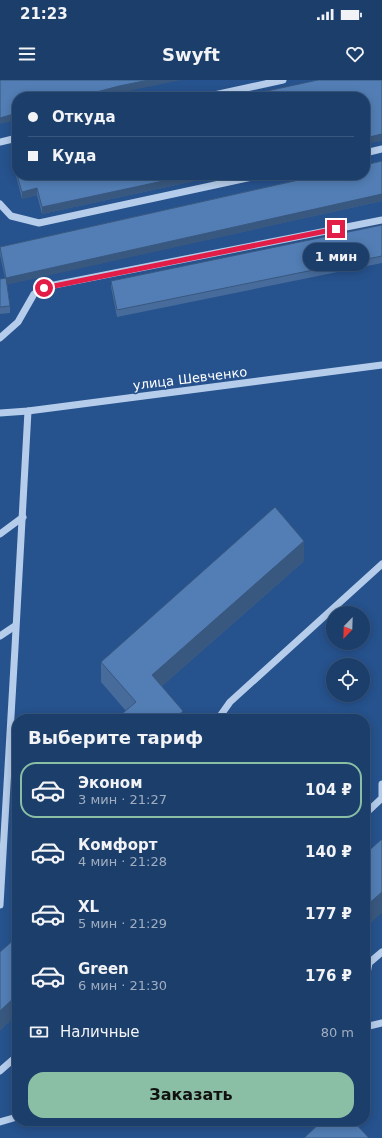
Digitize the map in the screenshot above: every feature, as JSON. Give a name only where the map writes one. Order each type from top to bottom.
[{"type":"street","points":[[228,92],[283,80]]},
{"type":"street","points":[[0,142],[12,139]]},
{"type":"street","points":[[370,151],[382,149]]},
{"type":"street","points":[[0,204],[11,216],[39,223],[238,180]]},
{"type":"street","points":[[0,338],[18,322],[34,294],[44,288],[382,220]]},
{"type":"street","name":"улица Шевченко","points":[[0,413],[28,411],[382,365]]},
{"type":"street","points":[[0,905],[28,411]]},
{"type":"street","points":[[0,534],[23,517]]},
{"type":"street","points":[[222,714],[230,702],[382,564]]},
{"type":"street","points":[[0,636],[16,626]]},
{"type":"street","points":[[370,809],[382,798],[382,784]]},
{"type":"street","points":[[370,962],[382,952]]},
{"type":"street","points":[[370,1026],[382,1023]]},
{"type":"street","points":[[0,1071],[12,1060]]},
{"type":"street","points":[[0,1122],[12,1118]]},
{"type":"building","points":[[0,80],[149,80],[97,92],[12,92],[12,114],[0,118]]},
{"type":"building","points":[[318,80],[382,80],[382,134],[370,137],[370,92],[262,92]]},
{"type":"building","points":[[382,161],[382,194],[6,278],[0,247],[299,180],[370,180],[370,164]]},
{"type":"building","points":[[18,180],[168,180],[42,207],[37,188],[22,192]]},
{"type":"building","points":[[382,225],[382,256],[117,310],[111,281]]},
{"type":"building","points":[[6,278],[10,306],[0,307],[0,279]]},
{"type":"building","points":[[275,507],[304,541],[152,675],[183,711],[180,714],[122,714],[136,702],[101,662]]},
{"type":"building","points":[[382,839],[382,892],[370,903],[370,850]]},
{"type":"building","points":[[12,941],[12,1000],[0,1011],[0,952]]},
{"type":"building","points":[[317,1126],[358,1126],[369,1138],[304,1138]]},
{"type":"route","points":[[44,288],[336,229]]}]
